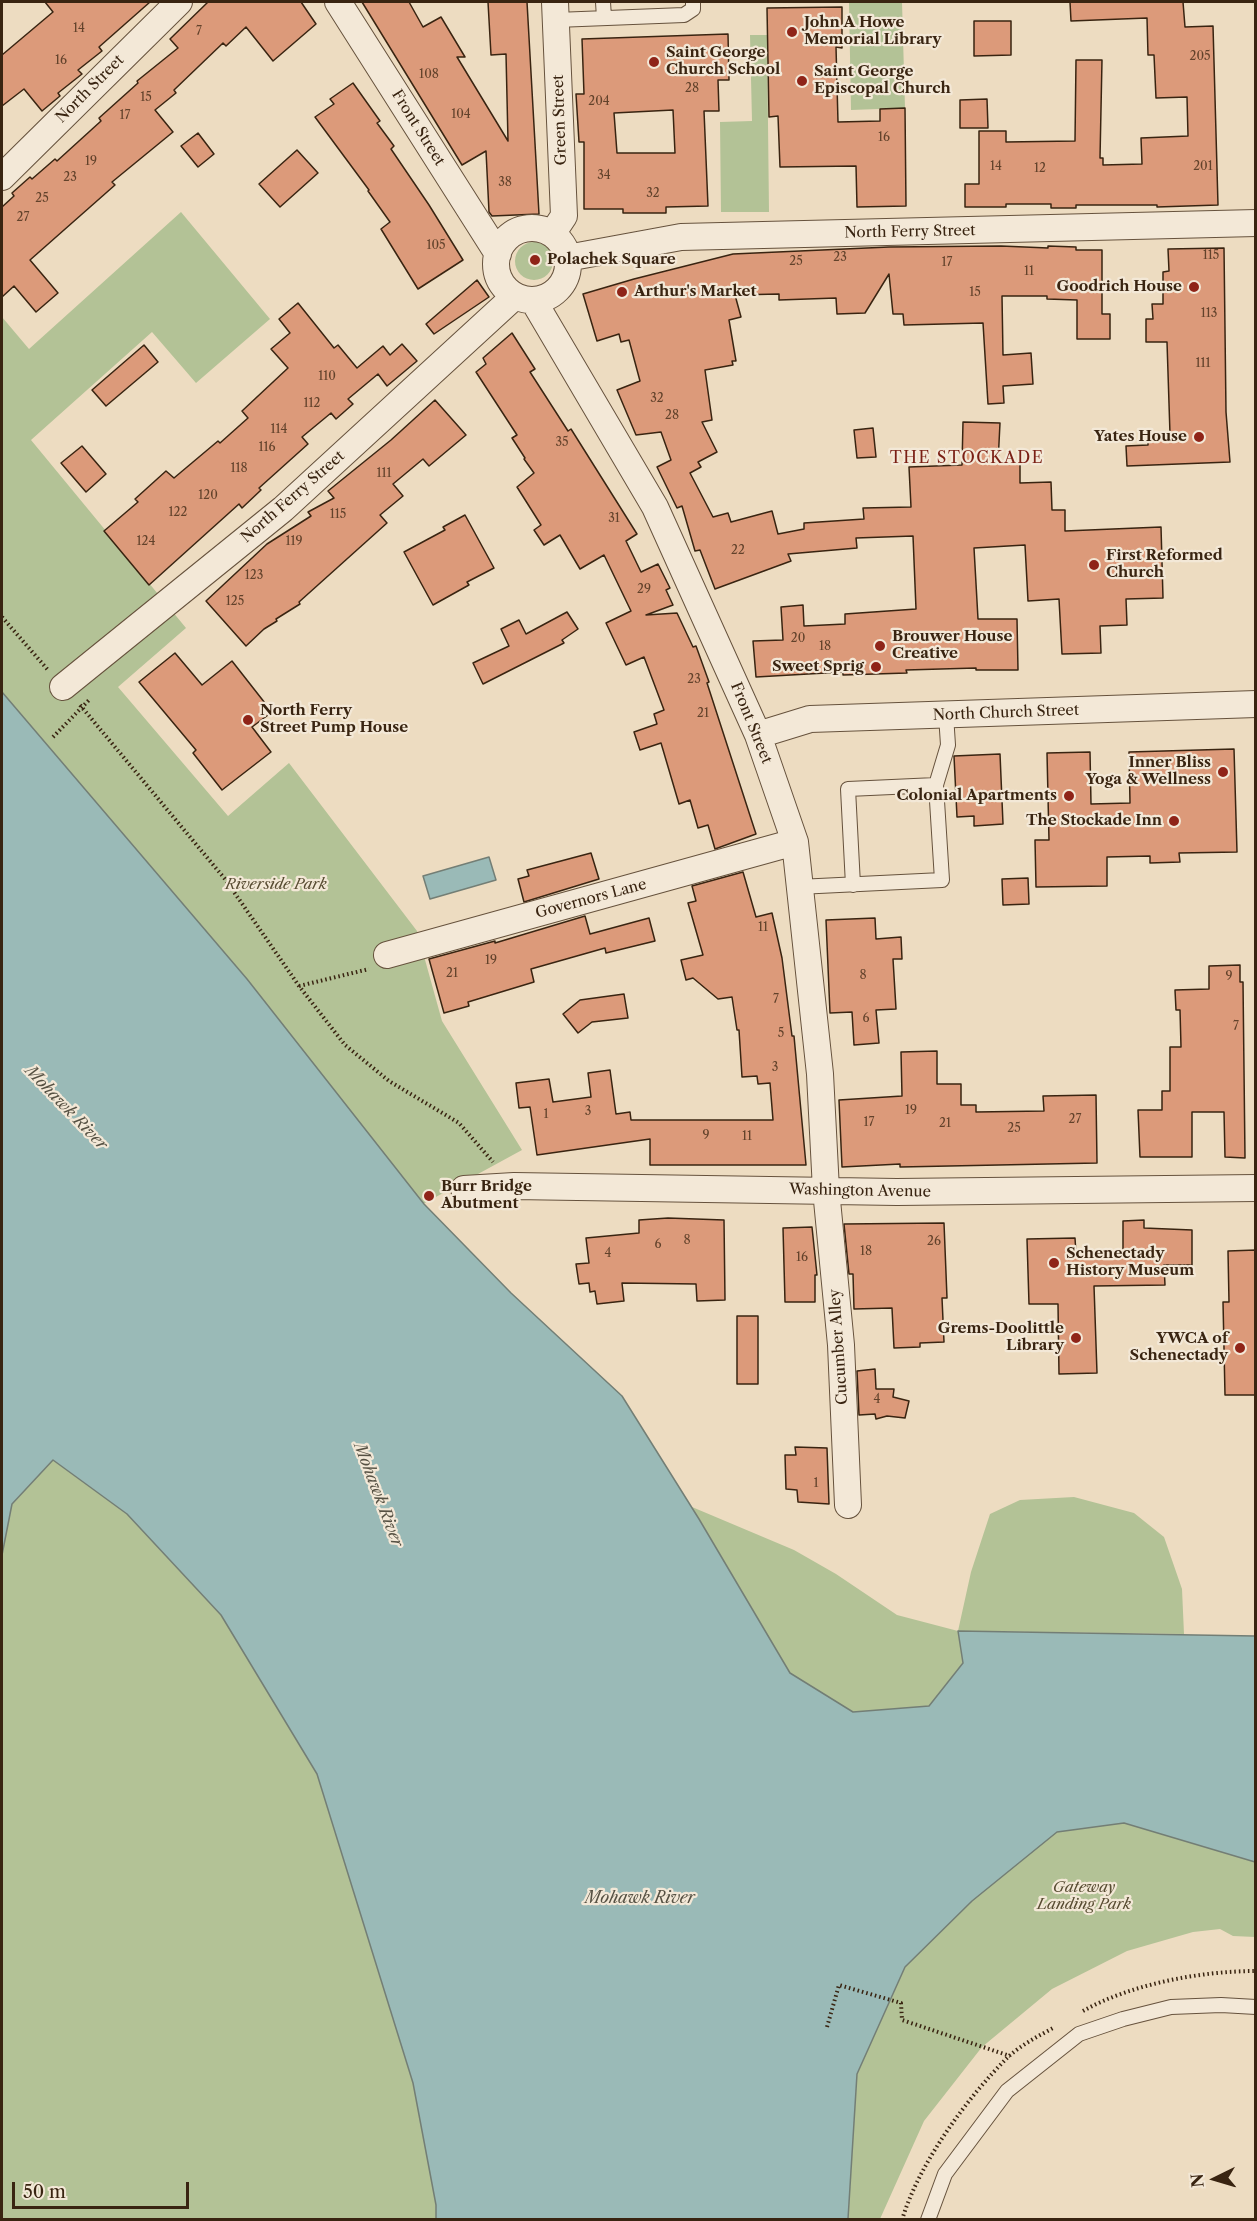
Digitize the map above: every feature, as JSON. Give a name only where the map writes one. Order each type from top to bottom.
[{"type":"street","name":"North Street","points":[[2,177],[179,2]]},
{"type":"street","name":"Front Street","points":[[338,2],[498,254],[496,266],[499,278],[506,289],[524,298],[655,507],[758,735],[795,842],[798,887],[820,1074],[826,1190]]},
{"type":"street","name":"Green Street","points":[[552,234],[564,216],[556,11]]},
{"type":"street","name":"North Ferry Street","points":[[567,258],[681,237],[1256,223]]},
{"type":"street","points":[[498,254],[510,236],[520,230],[530,228],[552,234],[565,249],[567,270],[564,282],[545,298],[524,298]]},
{"type":"street","name":"North Ferry Street","points":[[63,687],[283,509],[524,298]]},
{"type":"street","name":"North Church Street","points":[[758,735],[810,719],[1256,704]]},
{"type":"street","name":"Governors Lane","points":[[387,955],[795,842]]},
{"type":"street","name":"Washington Avenue","points":[[465,1189],[514,1186],[897,1192],[1256,1188]]},
{"type":"street","name":"Cucumber Alley","points":[[826,1190],[841,1345],[848,1505]]},
{"type":"lane","points":[[603,2],[604,18]]},
{"type":"lane","points":[[556,11],[604,18],[684,15],[693,9],[693,2]]},
{"type":"lane","points":[[798,887],[942,880],[936,784],[948,746],[946,715]]},
{"type":"lane","points":[[853,885],[848,789],[936,784]]},
{"type":"lane","points":[[928,2220],[945,2174],[1007,2091],[1079,2034],[1123,2019],[1171,2007],[1221,2005],[1256,2007]]},
{"type":"path","points":[[2,617],[82,707],[225,879],[299,986],[345,1045],[389,1081],[459,1123],[514,1186]]},
{"type":"path","points":[[299,986],[370,969],[387,955]]},
{"type":"path","points":[[827,2026],[839,1985],[901,2003],[902,2020],[1010,2056]]},
{"type":"green space","points":[[849,2],[902,2],[905,108],[851,110]]},
{"type":"green space","points":[[750,35],[767,35],[769,212],[721,212],[720,122],[752,121]]},
{"type":"green space","name":"Riverside Park","points":[[181,212],[270,319],[196,383],[152,332],[31,440],[186,628],[118,687],[228,816],[289,763],[417,931],[442,1021],[522,1150],[423,1204],[247,979],[2,692],[2,317],[29,349]]},
{"type":"green space","name":"Polachek Square","points":[[534,242],[548,247],[553,261],[548,275],[534,280],[520,275],[515,261],[520,247]]},
{"type":"green space","points":[[53,1460],[127,1514],[221,1615],[317,1774],[413,2083],[436,2205],[436,2219],[2,2220],[2,1555],[12,1504]]},
{"type":"green space","points":[[1074,1497],[1134,1513],[1164,1537],[1182,1589],[1184,1634],[958,1631],[971,1572],[990,1514],[1020,1500]]},
{"type":"green space","points":[[692,1507],[794,1550],[836,1574],[897,1615],[958,1631],[963,1663],[929,1706],[853,1712],[790,1673]]},
{"type":"green space","name":"Gateway Landing Park","points":[[1255,1725],[1255,1937],[1233,1936],[1220,1929],[1193,1932],[1127,1951],[1052,1989],[982,2047],[924,2121],[880,2219],[848,2220],[857,2074],[905,1967],[901,1874]]},
{"type":"water","name":"Mohawk River","points":[[2,692],[247,979],[424,1204],[511,1293],[622,1396],[699,1519],[790,1673],[853,1712],[929,1706],[963,1663],[958,1631],[1255,1636],[1255,1862],[1124,1823],[1057,1832],[972,1901],[905,1967],[857,2074],[848,2219],[436,2219],[436,2205],[413,2083],[317,1774],[221,1615],[127,1514],[53,1460],[12,1504],[2,1555]]},
{"type":"water","points":[[489,857],[496,880],[430,899],[423,876]]},
{"type":"building","points":[[45,2],[150,2],[99,47],[102,51],[78,70],[82,74],[58,93],[60,96],[42,111],[24,89],[2,106],[2,55],[53,12]]},
{"type":"building","points":[[208,2],[301,2],[316,24],[273,61],[246,27],[226,46],[223,43],[174,90],[176,93],[155,110],[173,132],[112,182],[115,185],[30,260],[58,293],[36,312],[14,286],[2,297],[2,207],[14,196],[12,193],[55,159],[57,161],[101,121],[99,118],[138,83],[137,81],[178,48],[170,39]]},
{"type":"building","points":[[362,2],[409,2],[423,27],[441,17],[465,57],[457,57],[508,141],[506,54],[491,55],[488,2],[527,2],[539,214],[492,216],[489,212],[486,151],[462,165]]},
{"type":"building","points":[[1070,2],[1183,2],[1185,27],[1213,26],[1218,205],[1157,207],[1157,205],[1076,205],[1076,208],[1051,208],[1051,204],[1006,204],[1006,207],[965,207],[965,184],[979,184],[979,131],[1006,131],[1006,142],[1075,141],[1076,60],[1102,60],[1100,158],[1103,158],[1103,165],[1142,164],[1141,138],[1188,136],[1187,97],[1156,98],[1154,55],[1148,55],[1147,18],[1071,21]]},
{"type":"building","name":"Saint George Episcopal Church","points":[[842,7],[842,48],[836,47],[838,122],[880,121],[880,109],[905,108],[906,206],[857,207],[856,166],[780,167],[778,116],[769,117],[767,8]]},
{"type":"building","points":[[974,21],[1011,21],[1011,55],[974,56]]},
{"type":"building","points":[[728,34],[729,80],[718,80],[719,111],[704,111],[708,206],[666,207],[666,213],[623,213],[623,209],[584,209],[584,142],[579,142],[576,94],[584,94],[582,39]],"holes":[[[673,110],[675,153],[617,153],[614,113]]]},
{"type":"building","points":[[353,83],[380,121],[377,123],[394,146],[391,149],[463,260],[418,289],[381,229],[390,222],[315,117],[334,104],[330,99]]},
{"type":"building","points":[[987,99],[988,128],[960,128],[960,100]]},
{"type":"building","points":[[198,133],[214,154],[198,167],[181,146]]},
{"type":"building","points":[[297,150],[318,173],[280,207],[259,184]]},
{"type":"building","points":[[889,247],[1076,247],[1076,250],[1102,250],[1102,314],[1110,314],[1110,339],[1077,339],[1077,300],[1047,299],[1047,296],[1002,296],[1003,355],[1031,353],[1033,384],[1003,386],[1004,403],[988,404],[983,323],[904,325],[903,314],[893,314],[889,274],[865,313],[837,314],[836,298],[779,300],[779,294],[735,295],[741,317],[729,320],[736,361],[732,361],[733,365],[705,370],[712,420],[702,422],[717,452],[698,462],[701,467],[690,473],[713,517],[728,513],[731,522],[772,511],[778,534],[804,529],[804,523],[864,519],[863,508],[911,507],[909,467],[962,465],[963,422],[1000,423],[998,463],[1020,462],[1020,483],[1051,482],[1052,510],[1065,510],[1065,531],[1161,527],[1163,598],[1126,599],[1127,625],[1100,626],[1101,653],[1062,654],[1059,599],[1028,601],[1025,545],[974,548],[978,619],[1017,619],[1018,670],[976,670],[976,668],[906,670],[907,673],[843,675],[843,672],[756,677],[753,641],[783,640],[781,607],[803,605],[804,626],[845,624],[845,614],[916,609],[913,536],[856,538],[857,548],[788,554],[791,561],[715,589],[700,550],[695,551],[682,506],[677,508],[657,467],[671,460],[661,432],[636,435],[617,390],[640,381],[629,340],[621,342],[619,334],[597,341],[583,294],[733,254]]},
{"type":"building","points":[[1224,248],[1226,412],[1230,462],[1127,466],[1126,446],[1148,445],[1148,441],[1168,440],[1168,434],[1170,434],[1167,342],[1146,342],[1146,319],[1153,319],[1152,304],[1163,304],[1163,272],[1169,271],[1168,249]]},
{"type":"building","points":[[477,280],[489,297],[434,334],[426,324]]},
{"type":"building","points":[[298,303],[334,348],[338,345],[357,368],[383,346],[390,355],[402,344],[417,361],[387,386],[378,374],[348,399],[353,404],[336,419],[331,413],[302,437],[308,444],[259,488],[261,490],[242,508],[239,504],[149,585],[104,531],[138,502],[135,499],[166,471],[174,478],[248,418],[242,411],[288,368],[271,349],[290,333],[279,319]]},
{"type":"building","points":[[512,333],[535,369],[530,372],[568,431],[571,429],[637,534],[626,541],[641,572],[658,564],[670,588],[666,590],[673,605],[646,615],[677,613],[693,647],[696,646],[756,834],[715,849],[708,825],[698,828],[690,800],[679,804],[661,743],[640,750],[634,732],[657,724],[654,714],[664,710],[644,657],[626,665],[606,623],[631,611],[604,555],[580,569],[560,535],[544,545],[534,530],[541,525],[517,487],[534,473],[512,438],[517,435],[476,372],[486,364],[483,358]]},
{"type":"building","points":[[144,345],[158,362],[106,406],[92,390]]},
{"type":"building","points":[[435,400],[466,435],[429,466],[423,459],[393,484],[403,496],[380,515],[387,523],[299,602],[300,604],[276,619],[277,621],[264,629],[246,646],[206,601],[267,544],[311,516],[308,512],[334,498],[328,491],[391,440]]},
{"type":"building","points":[[873,428],[876,457],[857,458],[854,430]]},
{"type":"building","points":[[82,446],[106,474],[86,492],[61,463]]},
{"type":"building","points":[[465,515],[494,568],[467,582],[469,585],[433,605],[404,552],[445,530],[443,527]]},
{"type":"building","points":[[567,612],[578,629],[562,640],[564,643],[483,684],[473,663],[509,646],[501,629],[519,620],[526,634]]},
{"type":"building","points":[[175,653],[202,685],[232,661],[272,712],[252,727],[271,752],[222,790],[193,753],[196,750],[139,682]]},
{"type":"building","name":"The Stockade Inn","points":[[1234,749],[1237,852],[1179,853],[1180,862],[1150,863],[1150,856],[1107,857],[1107,886],[1036,887],[1035,840],[1049,840],[1047,753],[1090,752],[1091,804],[1130,803],[1129,752]]},
{"type":"building","points":[[1000,754],[1003,824],[974,826],[974,816],[957,817],[954,756]]},
{"type":"building","points":[[591,853],[599,879],[524,902],[518,879],[529,876],[527,870]]},
{"type":"building","points":[[743,872],[756,917],[772,913],[782,958],[792,1036],[794,1036],[806,1165],[650,1165],[650,1139],[537,1155],[530,1107],[519,1108],[516,1083],[549,1079],[553,1102],[591,1097],[588,1073],[610,1070],[616,1114],[630,1112],[631,1120],[773,1120],[770,1083],[758,1084],[757,1076],[742,1077],[739,1030],[737,1030],[732,997],[718,999],[693,978],[686,980],[681,960],[703,955],[688,903],[696,901],[692,886]]},
{"type":"building","points":[[1028,878],[1029,904],[1003,905],[1002,879]]},
{"type":"building","points":[[585,916],[590,934],[649,918],[655,941],[606,953],[605,948],[531,969],[534,982],[468,1002],[469,1006],[444,1013],[429,959],[495,941],[495,943]]},
{"type":"building","points":[[875,918],[876,939],[901,937],[902,959],[893,959],[896,1009],[876,1010],[879,1043],[854,1045],[852,1012],[830,1013],[826,920]]},
{"type":"building","points":[[1240,965],[1240,982],[1243,982],[1245,1158],[1225,1157],[1224,1112],[1192,1112],[1192,1157],[1140,1157],[1138,1110],[1162,1110],[1162,1091],[1170,1091],[1170,1047],[1181,1047],[1180,1010],[1176,1010],[1175,990],[1209,989],[1209,966]]},
{"type":"building","points":[[624,994],[628,1018],[592,1022],[578,1033],[563,1014],[580,1000]]},
{"type":"building","points":[[937,1051],[937,1084],[961,1084],[961,1105],[976,1105],[976,1112],[1044,1111],[1043,1096],[1096,1095],[1097,1163],[900,1167],[900,1164],[842,1167],[839,1100],[902,1096],[901,1052]]},
{"type":"building","points":[[668,1218],[724,1220],[725,1300],[697,1301],[696,1284],[622,1283],[624,1301],[597,1304],[595,1291],[590,1292],[589,1283],[579,1284],[576,1264],[589,1263],[586,1238],[639,1233],[639,1220]]},
{"type":"building","points":[[1144,1220],[1144,1228],[1192,1230],[1192,1265],[1164,1265],[1165,1285],[1094,1286],[1097,1373],[1059,1374],[1058,1304],[1029,1304],[1027,1239],[1075,1238],[1076,1254],[1123,1253],[1123,1221]]},
{"type":"building","points":[[944,1223],[947,1298],[942,1298],[944,1342],[920,1343],[920,1347],[894,1348],[892,1308],[854,1309],[853,1274],[849,1274],[844,1224]]},
{"type":"building","points":[[812,1227],[817,1275],[815,1275],[815,1302],[785,1302],[783,1228]]},
{"type":"building","name":"YWCA of Schenectady","points":[[1256,1250],[1256,1395],[1225,1395],[1223,1302],[1229,1302],[1228,1251]]},
{"type":"building","points":[[737,1316],[758,1316],[758,1384],[737,1384]]},
{"type":"building","points":[[875,1369],[876,1389],[894,1389],[893,1397],[909,1401],[905,1418],[887,1416],[876,1419],[875,1414],[859,1415],[857,1371]]},
{"type":"building","points":[[795,1447],[827,1448],[829,1504],[798,1502],[797,1490],[786,1489],[785,1455],[796,1455]]},
{"type":"place","name":"John A Howe Memorial Library","points":[[792,32]]},
{"type":"place","name":"Saint George Church School","points":[[654,62]]},
{"type":"place","name":"Saint George Episcopal Church","points":[[802,81]]},
{"type":"place","name":"Polachek Square","points":[[535,260]]},
{"type":"place","name":"Goodrich House","points":[[1194,287]]},
{"type":"place","name":"Arthur's Market","points":[[622,292]]},
{"type":"place","name":"Yates House","points":[[1199,437]]},
{"type":"place","name":"First Reformed Church","points":[[1094,565]]},
{"type":"place","name":"Brouwer House Creative","points":[[880,646]]},
{"type":"place","name":"Sweet Sprig","points":[[876,667]]},
{"type":"place","name":"North Ferry Street Pump House","points":[[248,720]]},
{"type":"place","name":"Inner Bliss Yoga & Wellness","points":[[1223,772]]},
{"type":"place","name":"Colonial Apartments","points":[[1069,796]]},
{"type":"place","name":"The Stockade Inn","points":[[1174,821]]},
{"type":"place","name":"Burr Bridge Abutment","points":[[429,1196]]},
{"type":"place","name":"Schenectady History Museum","points":[[1054,1263]]},
{"type":"place","name":"Grems-Doolittle Library","points":[[1076,1338]]},
{"type":"place","name":"YWCA of Schenectady","points":[[1240,1348]]},
{"type":"district","name":"THE STOCKADE","points":[[967,458]]}]
